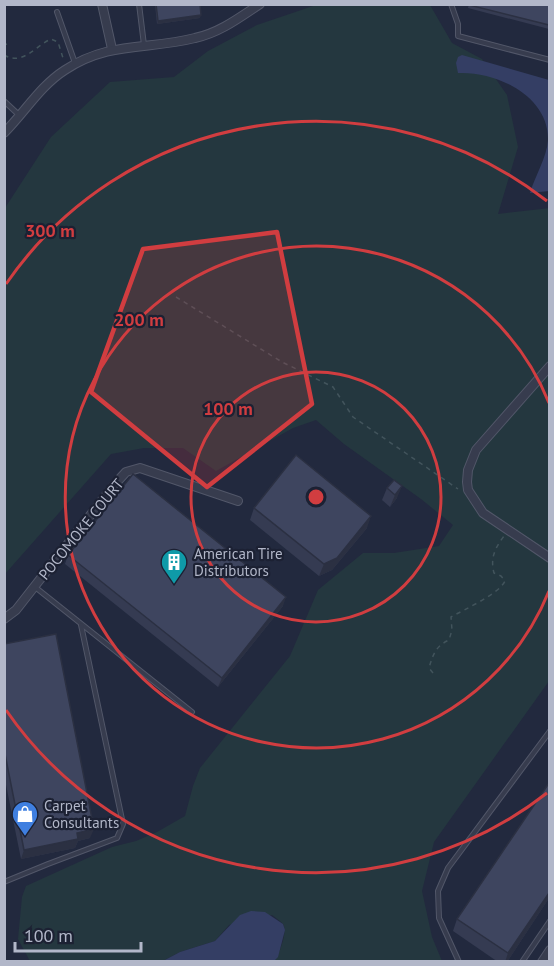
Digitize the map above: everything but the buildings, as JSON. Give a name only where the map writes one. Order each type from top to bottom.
[{"type":"street","points":[[102,4],[112,49]]},
{"type":"street","points":[[4,133],[46,85],[75,64],[112,49],[180,41],[208,34],[233,22],[260,4]]},
{"type":"street","points":[[549,366],[476,450],[468,470],[468,490],[483,513],[549,558]]},
{"type":"street","name":"POCOMOKE COURT","points":[[4,619],[16,610],[114,484],[126,472],[140,468],[238,501]]},
{"type":"street","points":[[542,962],[549,950]]},
{"type":"lane","points":[[139,4],[144,45]]},
{"type":"lane","points":[[451,4],[458,24],[458,36],[549,60]]},
{"type":"lane","points":[[57,12],[75,64]]},
{"type":"lane","points":[[4,101],[20,116]]},
{"type":"lane","points":[[34,586],[192,712]]},
{"type":"lane","points":[[4,882],[117,838],[123,824],[81,625]]},
{"type":"lane","points":[[459,962],[439,918],[438,891],[448,868],[549,731]]},
{"type":"lane","points":[[522,962],[549,921]]},
{"type":"path","points":[[4,55],[9,58],[21,58],[51,39],[58,42],[63,58]]},
{"type":"path","points":[[176,297],[282,362],[333,387],[353,417],[457,489],[468,490]]},
{"type":"path","points":[[433,673],[429,668],[434,652],[440,644],[449,640],[452,630],[451,617],[484,597],[495,594],[502,587],[505,581],[494,573],[491,562],[497,546],[508,530]]},
{"type":"highlighted area","points":[[277,232],[312,404],[207,487],[91,392],[143,249]]},
{"type":"shaded area","points":[[316,5],[430,5],[452,43],[482,59],[507,95],[518,147],[498,214],[550,208],[549,681],[434,842],[422,891],[432,937],[442,961],[274,961],[282,943],[284,928],[283,924],[272,915],[229,925],[215,941],[180,952],[163,961],[30,961],[18,939],[22,897],[26,886],[112,847],[136,841],[157,832],[185,816],[200,768],[290,656],[318,590],[363,553],[394,553],[439,546],[453,525],[344,444],[316,420],[293,428],[216,471],[183,448],[144,448],[111,454],[5,574],[5,208],[51,137],[110,82],[174,77],[208,51],[257,25]]},
{"type":"water","points":[[462,55],[549,80],[549,191],[530,193],[548,140],[546,124],[540,111],[518,89],[503,82],[488,76],[458,73],[456,63],[458,57]]},
{"type":"water","points":[[251,911],[265,912],[283,924],[285,930],[278,957],[274,961],[163,961],[180,952],[215,941],[240,915]]},
{"type":"place","name":"American Tire Distributors","points":[[174,585]]},
{"type":"place","name":"Carpet Consultants","points":[[25,837]]}]
